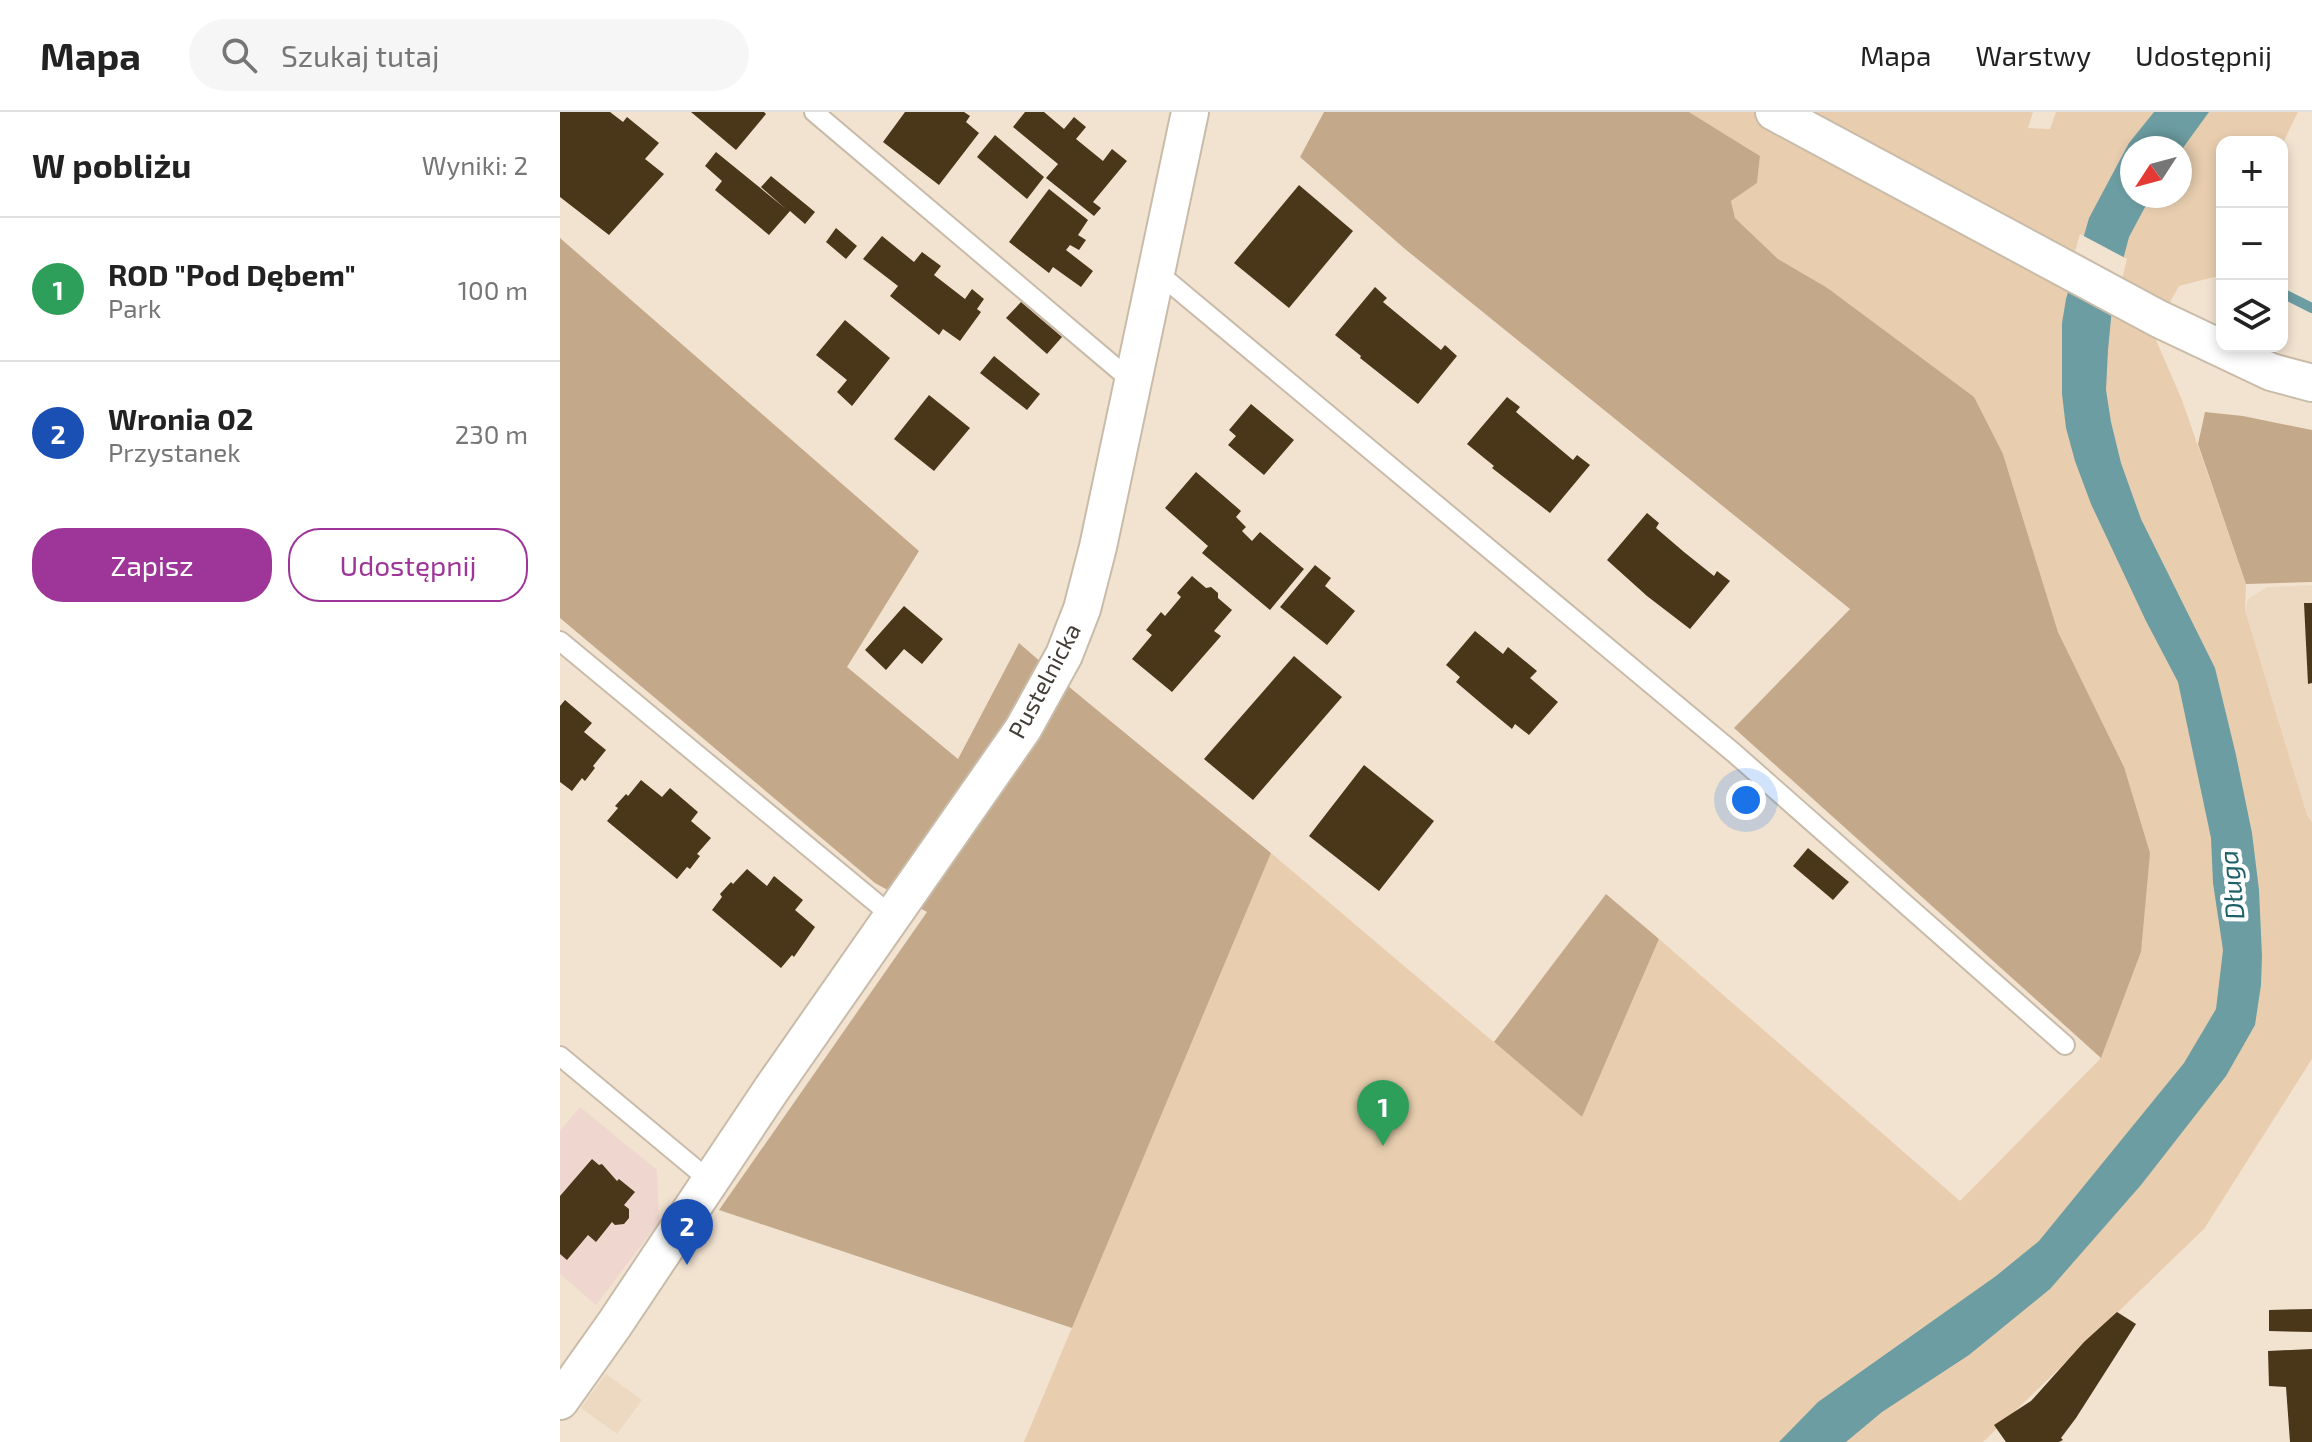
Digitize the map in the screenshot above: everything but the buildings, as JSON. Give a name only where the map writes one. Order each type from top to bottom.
[{"type":"street","name":"Pustelnicka","points":[[560,1401],[771,1090],[1023,729],[1064,655],[1082,609],[1134,383],[1190,112]]},
{"type":"street","points":[[1774,112],[2159,319],[2271,372],[2312,383]]},
{"type":"lane","points":[[814,112],[1134,383]]},
{"type":"lane","points":[[1157,272],[1734,753],[2065,1045]]},
{"type":"lane","points":[[560,641],[892,916]]},
{"type":"lane","points":[[560,1056],[709,1180]]},
{"type":"shaded area","points":[[1324,112],[1689,112],[1760,156],[1757,183],[1731,201],[1735,218],[1778,259],[1826,287],[1974,397],[2003,454],[2058,632],[2124,767],[2150,853],[2141,952],[2101,1058],[1734,728],[1850,609],[1405,249],[1300,157]]},
{"type":"shaded area","points":[[1689,112],[2033,112],[2028,128],[2050,129],[2056,112],[2298,112],[2286,136],[2216,136],[2216,277],[2179,286],[2153,333],[2182,400],[2246,584],[2245,610],[2307,815],[2312,822],[2312,1059],[2204,1229],[1983,1442],[1024,1442],[1271,853],[1582,1117],[1659,939],[1960,1201],[2100,1059],[2141,952],[2124,767],[2058,632],[2003,454],[1826,287],[1778,259],[1735,218],[1731,201],[1757,183],[1760,156]]},
{"type":"shaded area","points":[[560,238],[919,551],[847,667],[958,759],[1019,643],[1271,853],[1072,1328],[719,1210],[927,912],[875,883],[560,618]]},
{"type":"shaded area","points":[[2205,412],[2312,430],[2312,582],[2246,584],[2198,444]]},
{"type":"shaded area","points":[[2312,585],[2312,822],[2307,815],[2245,610],[2248,599],[2267,587]]},
{"type":"shaded area","points":[[1606,894],[1659,939],[1582,1117],[1494,1042]]},
{"type":"shaded area","points":[[580,1107],[657,1170],[659,1222],[596,1305],[560,1274],[560,1131]]},
{"type":"shaded area","points":[[606,1374],[642,1400],[617,1434],[581,1408]]},
{"type":"water","points":[[2154,112],[2209,112],[2192,136],[2135,136]]},
{"type":"water","name":"Długa","points":[[2120,160],[2120,208],[2145,208],[2129,237],[2113,298],[2106,390],[2121,463],[2141,519],[2215,668],[2236,755],[2252,833],[2259,890],[2262,956],[2255,1025],[2226,1076],[2141,1185],[2050,1289],[1969,1355],[1882,1412],[1846,1442],[1779,1442],[1818,1402],[1996,1276],[2039,1241],[2184,1063],[2216,1009],[2223,950],[2213,883],[2211,838],[2178,682],[2091,504],[2066,428],[2062,394],[2062,323],[2089,218]]},
{"type":"pier","points":[[2080,234],[2127,259],[2117,299],[2065,287]]},
{"type":"waterway","points":[[2288,296],[2312,308]]},
{"type":"place","name":"ROD \"Pod Dębem\"","points":[[1383,1146]]},
{"type":"place","name":"Wronia 02","points":[[687,1265]]}]
